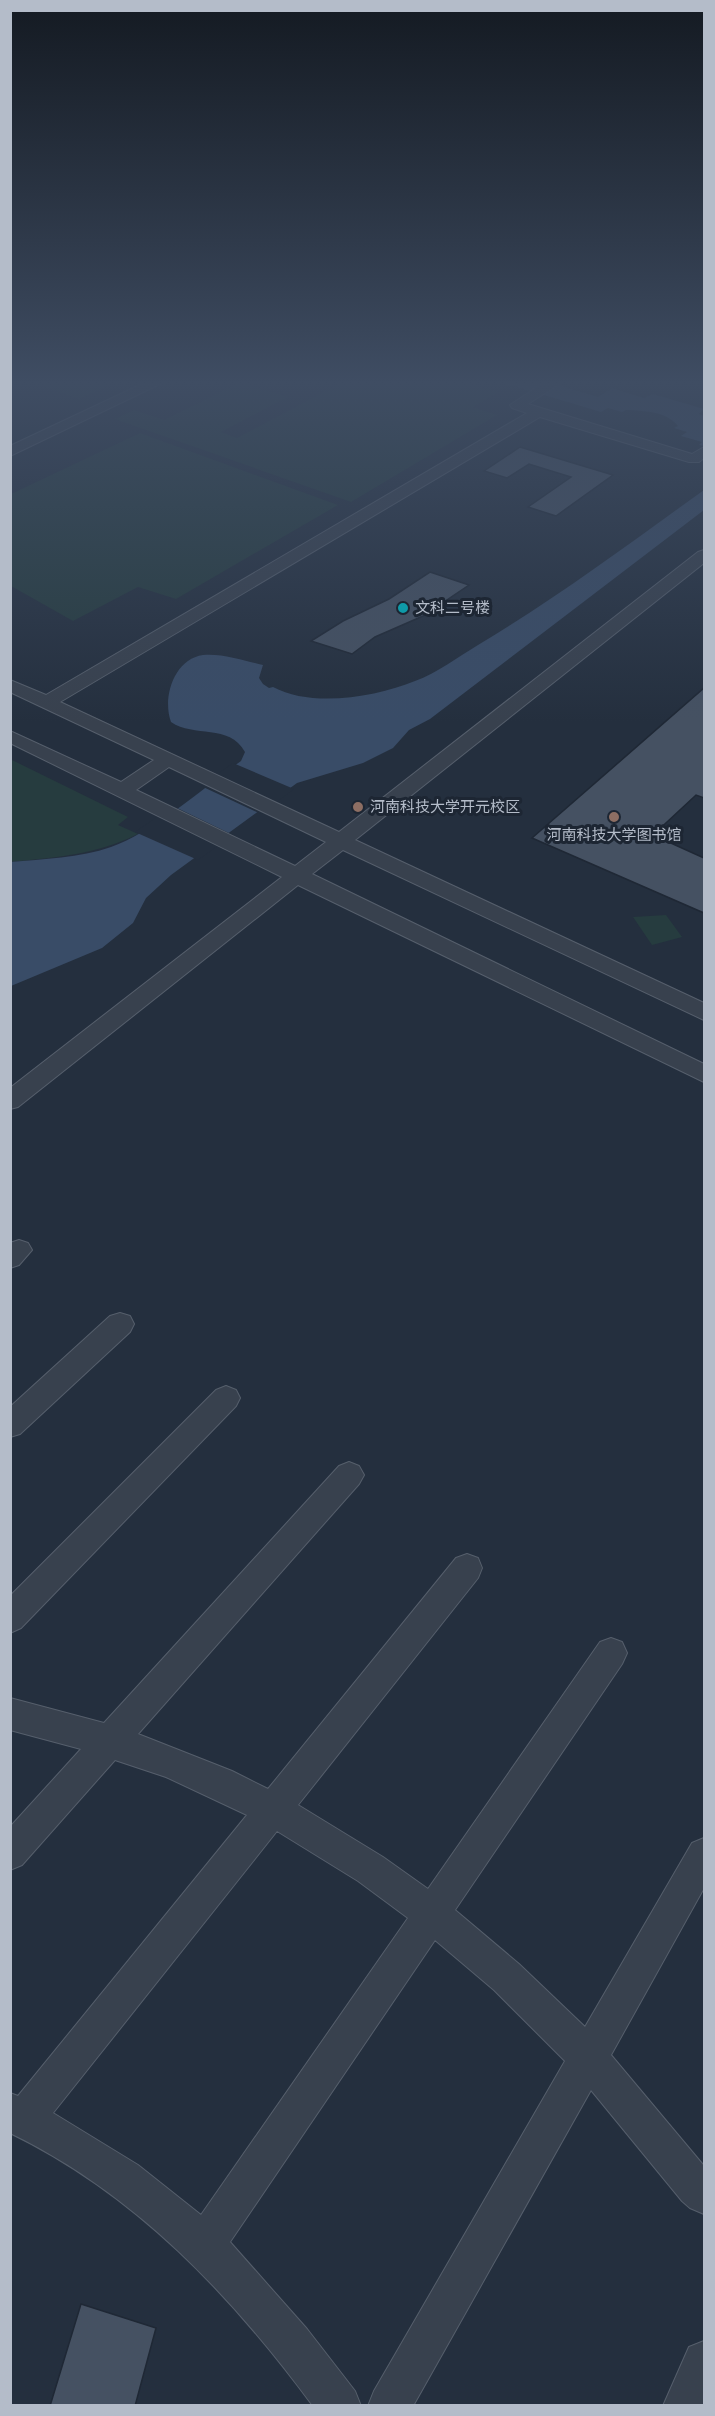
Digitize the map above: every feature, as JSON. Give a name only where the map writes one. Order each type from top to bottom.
[{"type":"street","points":[[47,702],[395,497]]},
{"type":"street","points":[[10,1101],[705,555]]},
{"type":"street","points":[[10,685],[705,1012]]},
{"type":"street","points":[[10,736],[705,1074]]},
{"type":"street","points":[[122,790],[168,759]]},
{"type":"street","points":[[10,1425],[120,1324]]},
{"type":"street","points":[[10,1618],[226,1398]]},
{"type":"street","points":[[10,1853],[349,1475]]},
{"type":"street","points":[[340,2406],[293,2342],[239,2280],[203,2246],[126,2180],[67,2142],[17,2115],[272,1811],[467,1568]]},
{"type":"street","points":[[203,2246],[610,1653]]},
{"type":"street","points":[[10,1713],[110,1741],[168,1761],[246,1796],[322,1838],[399,1889],[474,1948],[548,2017],[623,2096],[696,2187],[705,2194]]},
{"type":"street","points":[[389,2406],[705,1855]]},
{"type":"street","points":[[684,2406],[705,2362]]},
{"type":"green space","points":[[11,497],[315,497],[338,505],[176,599],[138,587],[73,621],[11,586]]},
{"type":"green space","points":[[336,497],[360,497],[351,502]]},
{"type":"green space","points":[[10,759],[128,817],[118,825],[138,834],[91,851],[11,862]]},
{"type":"green space","points":[[666,915],[682,937],[652,945],[633,917]]},
{"type":"water","points":[[695,497],[704,497],[704,510],[430,719],[409,730],[393,748],[363,763],[297,783],[171,875],[146,898],[133,923],[102,948],[11,986],[10,862],[61,858],[111,847],[161,820],[241,761],[245,752],[230,737],[180,727],[171,722],[168,702],[170,691],[173,681],[184,664],[203,655],[218,655],[263,665],[259,678],[263,684],[269,688],[273,687],[306,697],[344,698],[382,692],[423,678],[439,669],[593,570]]},
{"type":"pier","points":[[233,763],[294,789],[261,814],[201,786]]},
{"type":"pier","points":[[173,806],[233,835],[198,860],[135,832]]},
{"type":"building","points":[[543,497],[583,497],[556,516],[528,507]]},
{"type":"building","name":"文科二号楼","points":[[430,572],[469,585],[423,616],[375,637],[352,654],[311,641],[343,621],[389,599]]},
{"type":"building","name":"河南科技大学图书馆","points":[[704,688],[704,798],[696,795],[653,835],[704,858],[704,913],[532,838]]},
{"type":"building","points":[[81,2304],[156,2328],[135,2406],[50,2406]]},
{"type":"place","name":"文科二号楼","points":[[403,608]]},
{"type":"place","name":"河南科技大学开元校区","points":[[358,807]]},
{"type":"place","name":"河南科技大学图书馆","points":[[614,817]]}]
